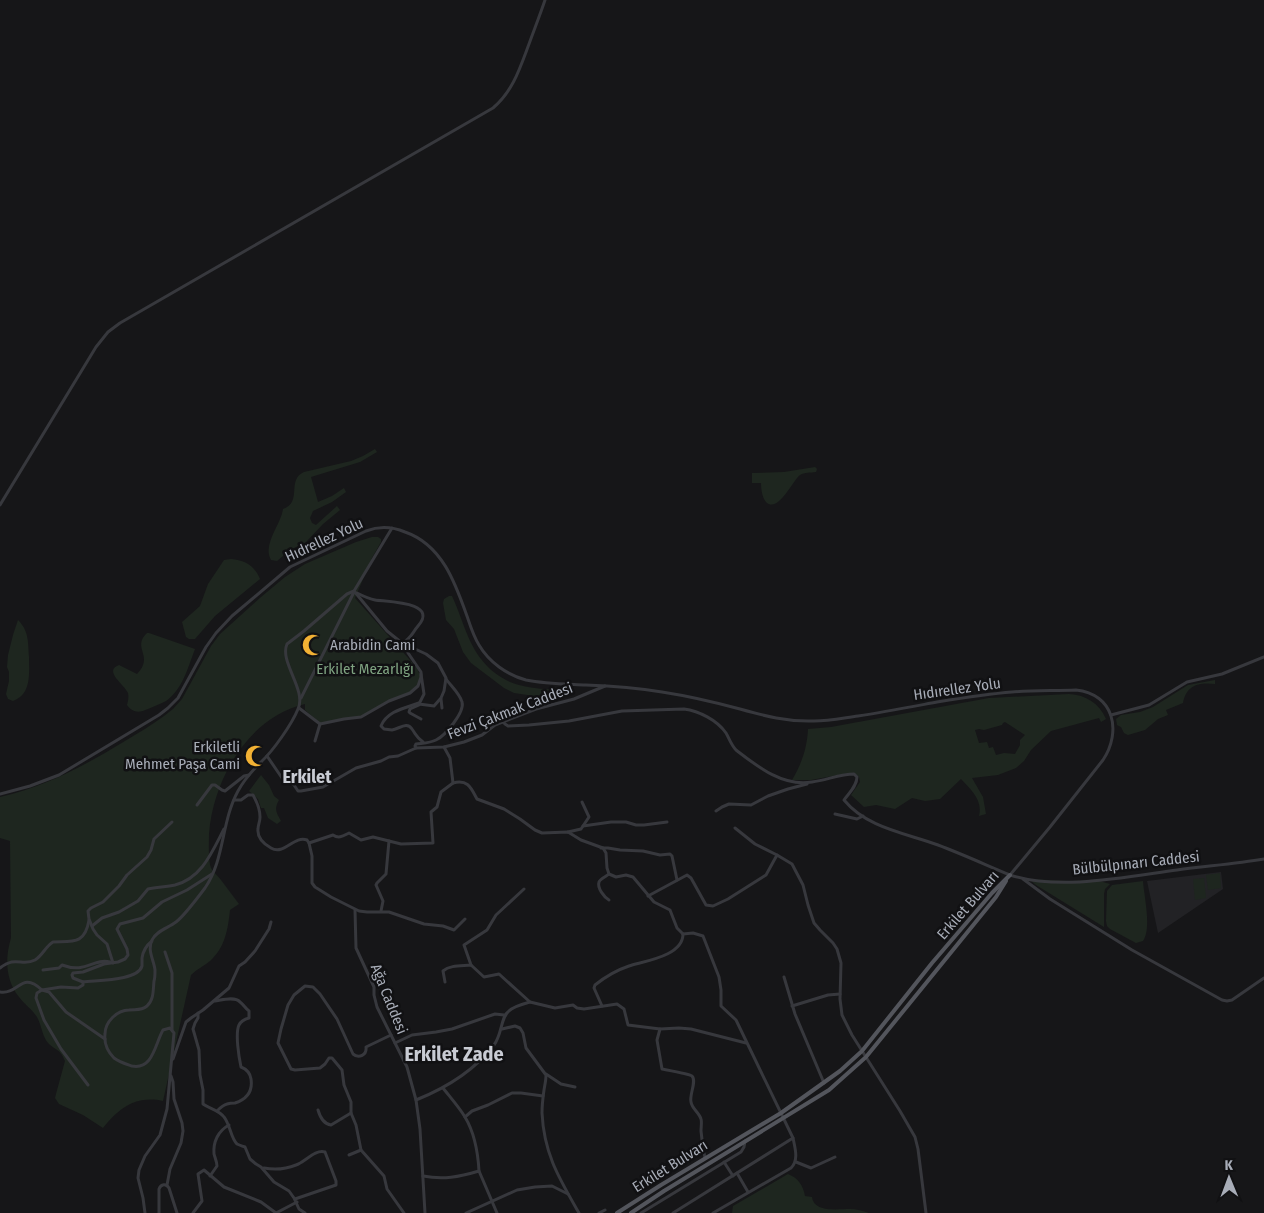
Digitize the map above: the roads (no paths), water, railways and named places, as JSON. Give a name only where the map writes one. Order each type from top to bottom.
[{"type":"main road","name":"Erkilet Bulvarı","points":[[617,1213],[781,1112],[840,1071],[862,1051],[932,963],[992,893],[1010,875]]},
{"type":"main road","name":"Erkilet Bulvarı","points":[[631,1213],[829,1090],[866,1057],[996,897],[1010,875]]},
{"type":"street","points":[[0,506],[96,347],[112,329],[120,322],[492,108],[504,96],[519,73],[545,0]]},
{"type":"street","points":[[92,926],[102,918],[119,912],[138,901],[148,889],[176,885],[188,880],[195,876],[206,863],[225,826],[241,786],[282,736],[299,708],[300,699],[354,591],[392,528]]},
{"type":"street","name":"Hıdrellez Yolu","points":[[0,794],[30,786],[59,775],[164,712],[178,698],[206,647],[222,626],[290,566],[370,530],[392,528],[407,532],[420,539],[433,551],[441,560],[454,582],[477,642],[487,656],[502,669],[518,677],[533,681],[605,686]]},
{"type":"street","points":[[354,591],[373,600],[405,603],[422,612],[424,616],[422,622],[410,638],[402,643]]},
{"type":"street","points":[[354,591],[387,631],[402,643],[423,652],[438,663],[461,699],[462,709],[444,735],[434,741],[416,744],[416,748]]},
{"type":"street","points":[[300,699],[286,654],[287,644],[347,594],[354,591]]},
{"type":"street","points":[[402,643],[421,670],[424,694],[420,704],[409,712],[421,719]]},
{"type":"street","points":[[1010,875],[1104,757],[1109,748],[1112,734],[1111,715],[1149,705],[1187,682],[1226,673],[1264,657]]},
{"type":"street","points":[[299,708],[320,724],[359,717],[389,701],[410,693],[418,686],[421,674]]},
{"type":"street","points":[[423,743],[415,736],[412,728],[408,726],[392,730],[384,729],[381,726],[392,712],[420,704],[434,706],[444,691],[446,678]]},
{"type":"street","name":"Hıdırellez Yolu","points":[[605,686],[673,694],[773,718],[795,721],[834,720],[978,696],[1076,690],[1096,696],[1108,708],[1111,715]]},
{"type":"street","name":"Fevzi Çakmak Caddesi","points":[[267,755],[283,779],[294,785],[300,792],[323,787],[356,768],[398,756],[416,748],[444,747],[474,739],[495,725],[536,709],[574,699],[605,686]]},
{"type":"street","points":[[441,698],[442,708]]},
{"type":"street","points":[[503,722],[508,726],[529,725],[569,721],[622,711],[688,710],[706,716],[724,730],[736,750],[762,770],[775,776],[803,783],[842,775],[856,775],[858,780],[844,800],[851,808],[863,816],[857,819],[836,814]]},
{"type":"street","points":[[315,741],[320,724]]},
{"type":"street","points":[[444,747],[450,758],[453,783]]},
{"type":"street","points":[[197,805],[212,785],[216,785],[225,791],[244,776],[249,775]]},
{"type":"street","points":[[716,811],[722,806],[729,804],[751,804],[768,796],[811,782]]},
{"type":"street","points":[[309,843],[333,835],[340,837],[349,833],[361,840],[373,837],[407,844],[433,843],[431,812],[437,807],[441,792],[453,783],[467,784],[477,799],[504,810],[534,830],[542,833],[568,832],[581,829],[589,817],[582,802]]},
{"type":"street","points":[[234,800],[240,800],[253,795],[259,809],[259,837],[272,849],[280,850],[300,839],[306,840],[309,843],[312,856],[311,880],[313,884],[331,897],[355,910],[392,912],[424,924],[443,926],[454,930],[465,919]]},
{"type":"street","name":"Bülbülpınarı Caddesi","points":[[863,816],[883,827],[940,845],[1023,879],[1091,880],[1264,859]]},
{"type":"street","points":[[113,962],[107,944],[97,935],[88,913],[90,909],[103,902],[117,889],[127,875],[149,855],[154,839],[172,822]]},
{"type":"street","points":[[583,826],[611,822],[626,822],[636,825],[667,822]]},
{"type":"street","points":[[214,872],[187,890],[162,902],[143,918],[119,925],[118,931],[128,952],[124,960],[83,972],[73,973],[72,977],[83,982],[120,978],[136,973],[142,965],[142,954],[145,948],[156,935],[177,922],[203,890],[214,872],[222,846],[225,826]]},
{"type":"street","points":[[735,828],[756,844],[792,864],[803,885],[814,923],[837,949],[840,963],[840,1007],[844,1019],[915,1138],[926,1213]]},
{"type":"street","points":[[568,832],[606,852],[609,874],[616,877],[626,875],[633,877],[656,904],[670,910],[677,928],[683,934]]},
{"type":"street","points":[[381,911],[383,901],[376,884],[386,874],[389,841]]},
{"type":"street","points":[[601,848],[670,854],[677,880]]},
{"type":"street","points":[[648,896],[686,875],[689,876],[706,905],[713,906],[768,874],[777,855]]},
{"type":"street","points":[[609,874],[600,880],[599,883],[602,894],[609,900]]},
{"type":"street","points":[[1023,879],[1037,891],[1132,950],[1222,1000],[1232,1000],[1264,978]]},
{"type":"street","points":[[524,889],[496,916],[487,930],[464,945],[470,965],[484,977],[499,974],[530,1002],[555,1008],[573,1005],[584,1009],[617,1004],[625,1010],[628,1025],[660,1029],[679,1028],[697,1030],[746,1043]]},
{"type":"street","name":"Ağa Caddesi","points":[[355,910],[356,948],[374,987],[377,1007],[407,1067],[416,1100],[420,1129],[425,1213]]},
{"type":"street","points":[[0,968],[13,961],[27,962],[35,960],[52,942],[77,941],[86,932],[89,919]]},
{"type":"street","points":[[172,1064],[185,1025],[191,1018],[230,988],[239,966],[255,951],[269,929],[271,922]]},
{"type":"street","points":[[683,934],[693,933],[703,936],[719,977],[721,990],[720,1006],[736,1020],[793,1138],[796,1158],[796,1162],[790,1168],[713,1213]]},
{"type":"street","points":[[602,1006],[594,988],[595,985],[607,976],[628,966],[669,953],[681,943],[683,934]]},
{"type":"street","points":[[152,940],[150,950],[155,972],[151,1002],[142,1010],[125,1010],[114,1016],[106,1027],[105,1039],[109,1051],[116,1059],[128,1065],[139,1066],[146,1064],[149,1060],[163,1030],[168,1028],[172,1030]]},
{"type":"street","points":[[145,1213],[138,1178],[139,1170],[145,1156],[161,1132],[167,1109],[172,1064],[174,1035],[172,1030],[172,973],[165,952]]},
{"type":"street","points":[[43,970],[60,968],[62,966],[82,968],[104,961],[113,962]]},
{"type":"street","points":[[445,982],[443,971],[451,967],[470,965]]},
{"type":"street","points":[[784,977],[792,1006],[824,1083]]},
{"type":"street","points":[[0,992],[8,992],[23,982],[35,984],[48,992],[66,1012],[105,1039]]},
{"type":"street","points":[[83,982],[82,986],[78,988],[61,987],[42,990],[37,993],[36,998],[44,1020],[61,1049],[88,1085]]},
{"type":"street","points":[[391,1034],[366,1047],[365,1053],[357,1057],[353,1054],[337,1019],[317,990],[305,986],[296,992],[290,1001],[280,1029],[278,1043],[291,1069],[318,1068],[323,1066],[329,1058],[332,1058],[342,1070],[344,1085],[351,1102],[351,1113],[356,1125],[361,1150],[384,1176],[387,1189],[404,1213]]},
{"type":"street","points":[[792,1006],[828,995],[840,994]]},
{"type":"street","points":[[213,1001],[238,1000],[250,1014],[248,1019],[242,1021],[238,1026],[238,1048],[240,1067],[248,1071],[251,1078],[251,1091],[245,1099],[226,1104],[217,1110]]},
{"type":"street","points":[[416,1100],[443,1088],[463,1075],[497,1041],[502,1029],[504,1015],[510,1009],[530,1002]]},
{"type":"street","points":[[198,1013],[193,1029],[199,1050],[203,1090],[202,1103],[204,1106],[217,1110],[224,1117],[236,1142],[245,1147],[248,1158],[263,1168],[272,1180],[286,1189],[296,1201],[299,1209],[305,1213]]},
{"type":"street","points":[[395,1044],[412,1035],[452,1029],[495,1014],[504,1015]]},
{"type":"street","points":[[502,1029],[515,1026],[522,1029],[526,1048],[545,1073],[561,1084],[575,1087]]},
{"type":"street","points":[[660,1029],[658,1040],[662,1069],[690,1074],[694,1078],[690,1096],[693,1108],[701,1120],[705,1158]]},
{"type":"street","points":[[545,1073],[543,1118],[548,1149],[556,1172],[579,1213]]},
{"type":"street","points":[[170,1075],[173,1080],[174,1099],[183,1131],[168,1186],[177,1213]]},
{"type":"street","points":[[443,1088],[465,1117],[470,1128],[479,1171],[497,1213]]},
{"type":"street","points":[[465,1117],[472,1111],[512,1094],[543,1096]]},
{"type":"street","points":[[318,1110],[324,1121],[331,1126],[351,1113]]},
{"type":"street","points":[[210,1176],[217,1166],[214,1149],[217,1136],[223,1128],[229,1125]]},
{"type":"street","points":[[673,1213],[793,1138]]},
{"type":"street","points":[[641,1213],[741,1152],[745,1141]]},
{"type":"street","points":[[349,1155],[361,1150]]},
{"type":"street","points":[[193,1213],[202,1201],[198,1174],[204,1170],[220,1185],[261,1202],[276,1213],[296,1201],[336,1185],[325,1152],[319,1151],[300,1164],[290,1167],[280,1169],[263,1168]]},
{"type":"street","points":[[796,1162],[811,1168],[835,1157]]},
{"type":"street","points":[[724,1162],[732,1176]]},
{"type":"street","points":[[423,1176],[452,1178],[479,1171]]},
{"type":"street","points":[[736,1173],[748,1192]]},
{"type":"street","points":[[159,1213],[160,1187],[163,1185],[168,1186]]},
{"type":"street","points":[[466,1213],[517,1190],[552,1186],[568,1194]]},
{"type":"street","points":[[599,1213],[605,1210]]},
{"type":"place","name":"Arabidin Cami","points":[[313,645]]},
{"type":"place","name":"Erkiletli Mehmet Paşa Cami","points":[[256,756]]},
{"type":"district","name":"Erkilet","points":[[307,777]]},
{"type":"district","name":"Erkilet Zade","points":[[454,1054]]},
{"type":"park label","name":"Erkilet Mezarlığı","points":[[365,669]]}]
